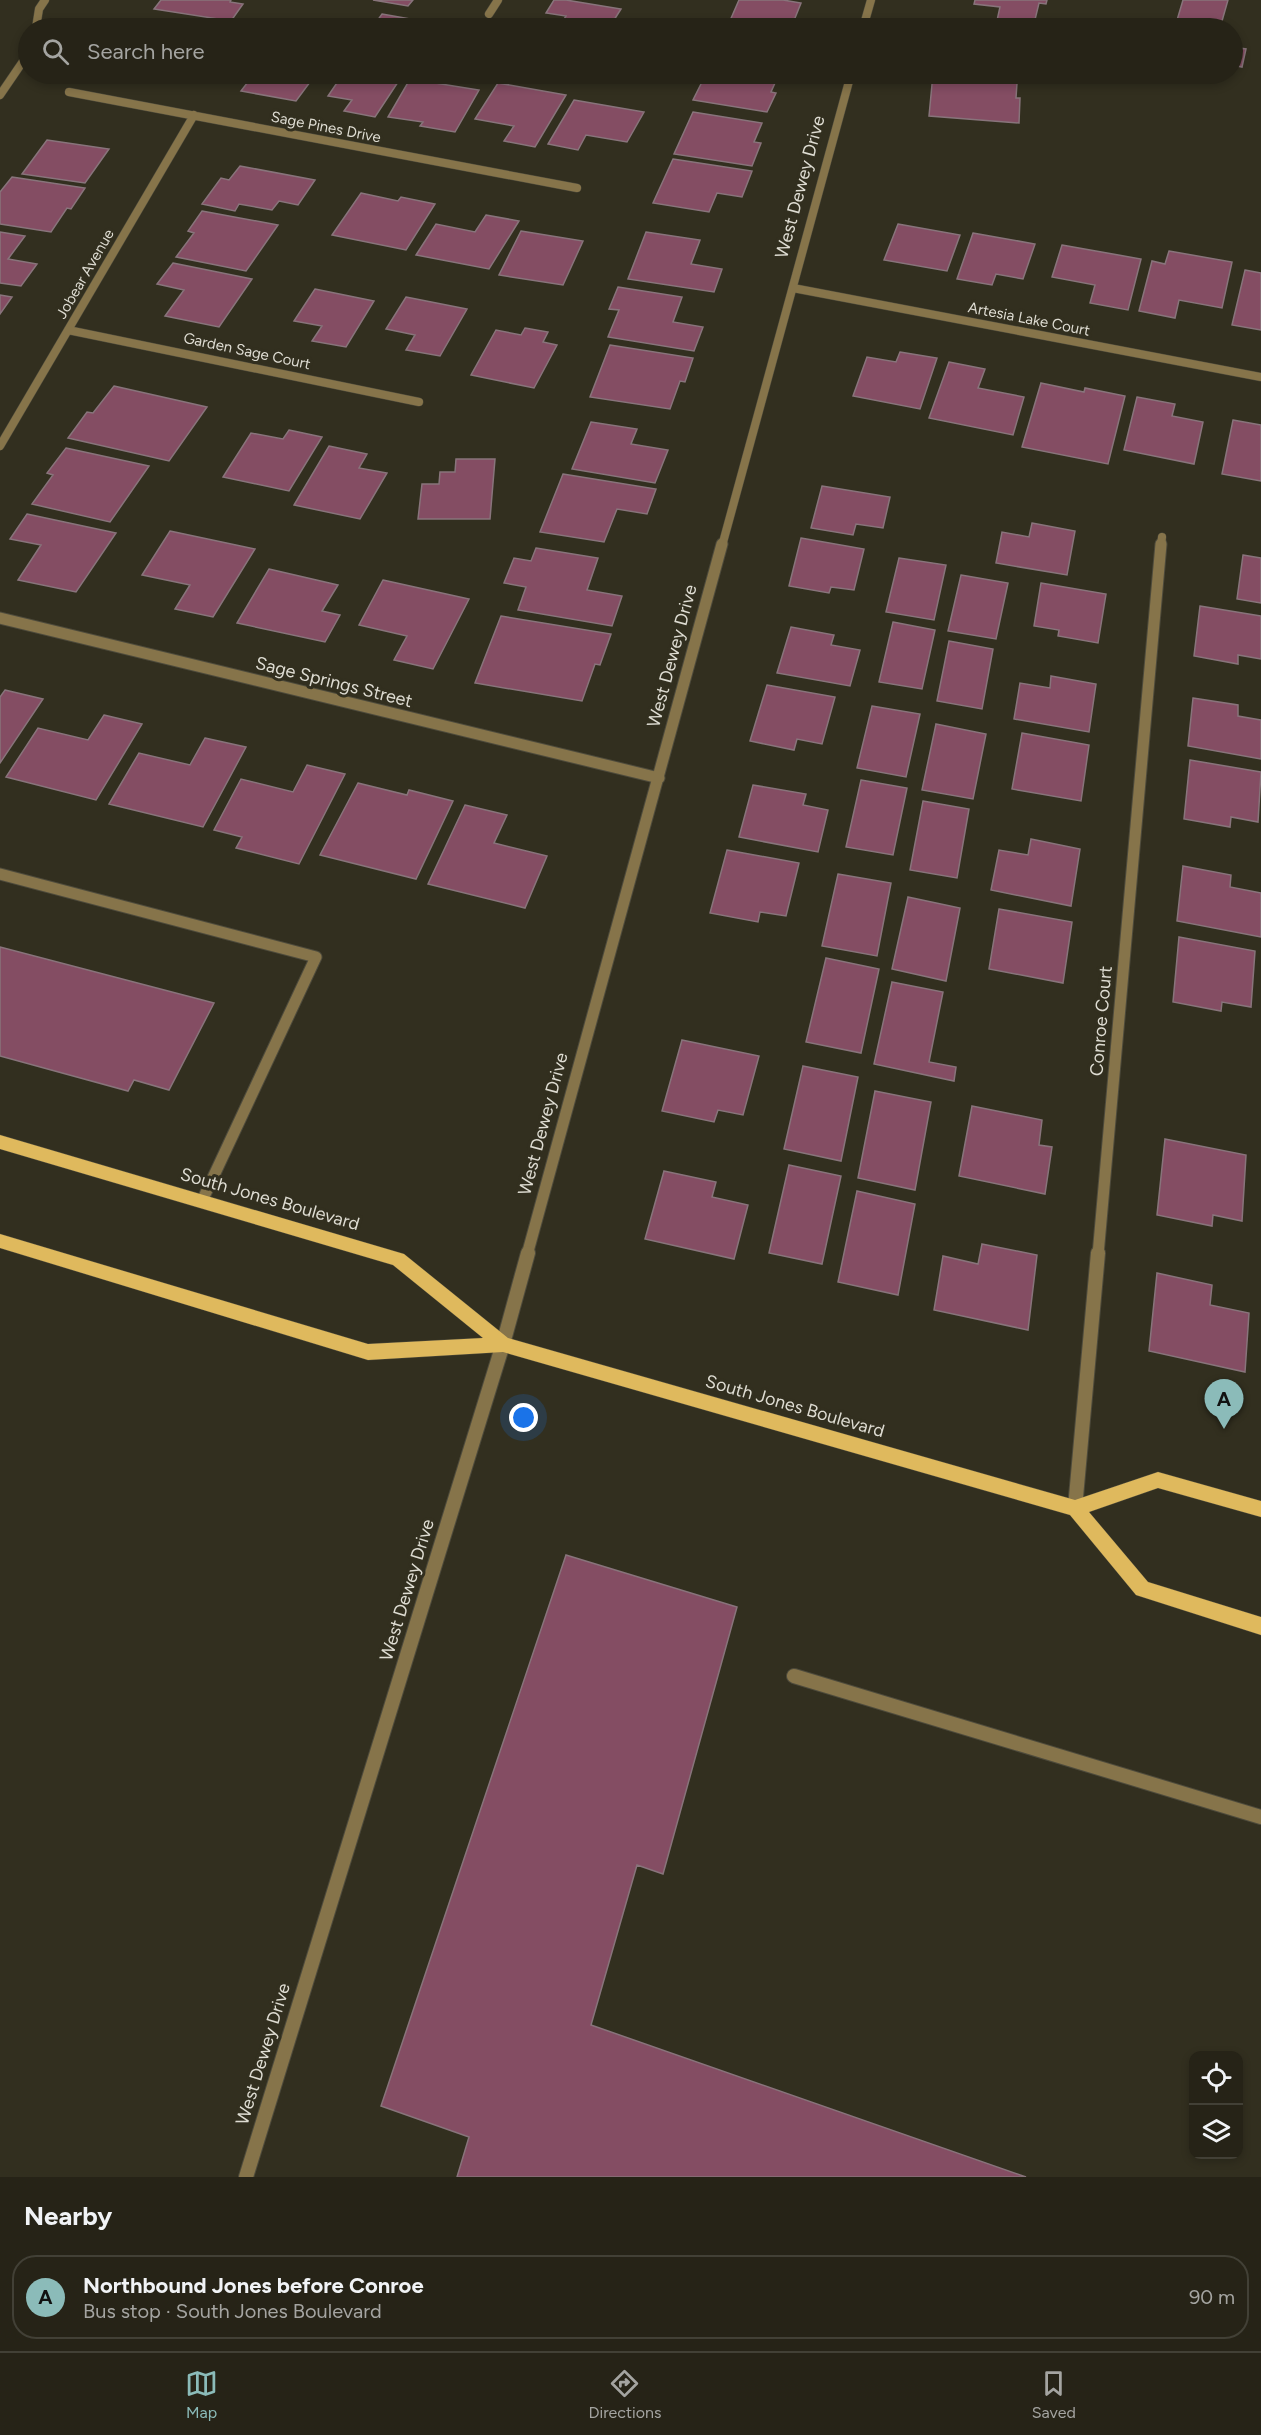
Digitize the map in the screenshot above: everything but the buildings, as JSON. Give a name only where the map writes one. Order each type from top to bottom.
[{"type":"main road","name":"South Jones Boulevard","points":[[0,1142],[398,1258],[503,1344]]},
{"type":"main road","name":"South Jones Boulevard","points":[[0,1241],[368,1352],[503,1344],[1075,1508]]},
{"type":"main road","points":[[1261,1509],[1158,1480],[1075,1508],[1142,1589],[1261,1626]]},
{"type":"street","points":[[38,18],[39,9],[45,0]]},
{"type":"street","points":[[489,14],[498,0]]},
{"type":"street","points":[[866,18],[871,0]]},
{"type":"street","points":[[0,95],[18,69]]},
{"type":"street","name":"West Dewey Drive","points":[[246,2177],[503,1344],[848,84]]},
{"type":"street","name":"Sage Pines Drive","points":[[69,92],[577,188]]},
{"type":"street","name":"Jobear Avenue","points":[[0,446],[194,115]]},
{"type":"street","name":"Artesia Lake Court","points":[[793,288],[1261,377]]},
{"type":"street","name":"Garden Sage Court","points":[[68,330],[419,402]]},
{"type":"street","name":"Conroe Court","points":[[1075,1508],[1162,537]]},
{"type":"street","name":"Sage Springs Street","points":[[0,618],[659,778]]},
{"type":"street","points":[[0,874],[316,957],[201,1201]]},
{"type":"street","points":[[794,1676],[1261,1817]]},
{"type":"place","name":"Northbound Jones before Conroe","points":[[1224,1429]]}]
